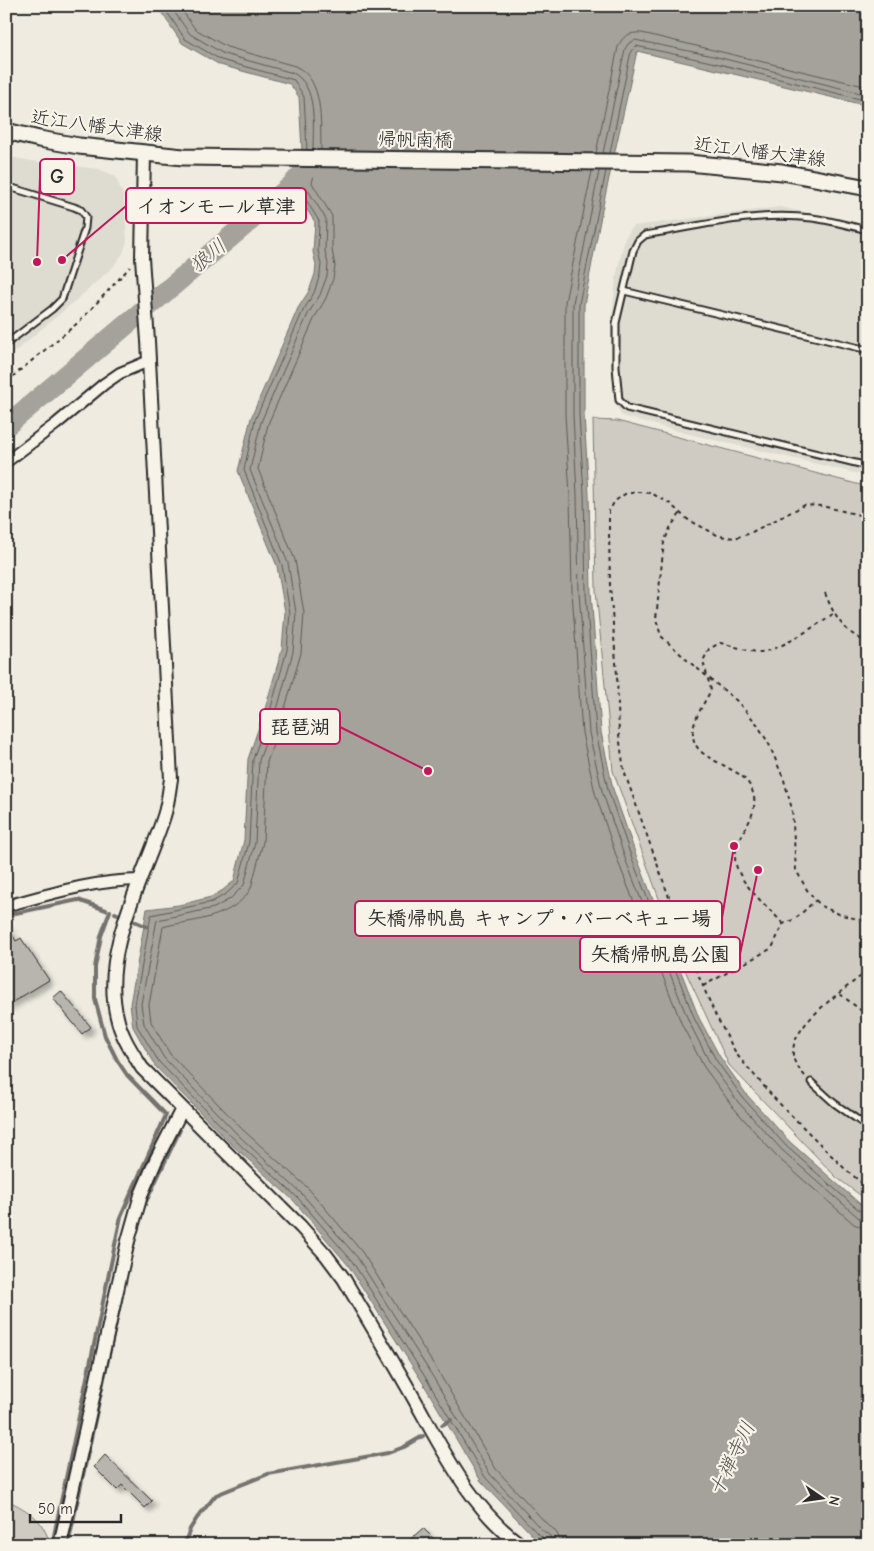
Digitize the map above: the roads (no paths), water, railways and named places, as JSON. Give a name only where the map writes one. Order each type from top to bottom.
[{"type":"main road","name":"近江八幡大津線","points":[[6,131],[79,146],[183,157]]},
{"type":"main road","name":"帰帆南橋","points":[[183,157],[647,163]]},
{"type":"main road","name":"近江八幡大津線","points":[[647,163],[720,165],[758,169],[815,177],[868,188]]},
{"type":"street","points":[[144,154],[142,272],[148,341],[171,779],[164,815],[114,959],[114,993],[117,1018],[126,1042],[142,1068],[326,1254],[344,1279],[457,1474],[480,1506],[521,1545]]},
{"type":"street","points":[[6,462],[104,384],[120,373],[149,361]]},
{"type":"street","points":[[6,906],[84,886],[121,880],[140,880]]},
{"type":"street","points":[[60,1545],[128,1241],[141,1195],[156,1160],[182,1109]]},
{"type":"lane","points":[[6,186],[74,207],[81,210],[86,216],[85,228],[62,299],[52,309],[6,344]]},
{"type":"lane","points":[[868,230],[812,218],[777,217],[718,222],[645,235],[638,241],[633,251],[616,322],[616,367],[619,400],[627,408],[868,466]]},
{"type":"lane","points":[[624,291],[868,350]]},
{"type":"lane","points":[[811,1082],[834,1103],[868,1127]]},
{"type":"water","name":"十禅寺川","points":[[157,6],[868,6],[868,106],[637,51],[602,210],[584,305],[584,415],[589,494],[591,591],[601,732],[613,789],[637,858],[699,1018],[720,1057],[747,1095],[790,1142],[868,1211],[868,1545],[544,1545],[534,1537],[481,1481],[423,1383],[348,1265],[294,1201],[230,1143],[155,1066],[133,1027],[130,1004],[147,909],[179,905],[211,897],[223,890],[234,881],[244,840],[248,759],[282,649],[285,612],[277,566],[238,471],[251,418],[298,308],[309,291],[316,265],[313,252],[315,222],[291,186],[302,150],[299,97],[290,84],[220,65],[182,43]]},
{"type":"waterway","name":"狼川","points":[[6,426],[291,186],[311,164]]},
{"type":"waterway","points":[[6,915],[78,900],[106,910]]},
{"type":"waterway","points":[[52,1545],[121,1216],[166,1115],[127,1075],[105,1036],[95,999],[95,967],[101,936],[110,911]]},
{"type":"waterway","points":[[115,913],[148,927]]},
{"type":"waterway","points":[[144,1206],[180,1130]]},
{"type":"waterway","points":[[131,1254],[135,1237]]},
{"type":"waterway","points":[[68,1545],[123,1290]]},
{"type":"waterway","points":[[442,1425],[451,1420]]},
{"type":"waterway","points":[[184,1545],[190,1529],[197,1518],[216,1495],[268,1474],[388,1453],[404,1447],[423,1436]]},
{"type":"place","name":"イオンモール草津","points":[[62,260]]},
{"type":"place","name":"G","points":[[37,262]]},
{"type":"place","name":"琵琶湖","points":[[428,771]]},
{"type":"place","name":"矢橋帰帆島 キャンプ・バーベキュー場","points":[[734,846]]},
{"type":"place","name":"矢橋帰帆島公園","points":[[758,870]]}]
